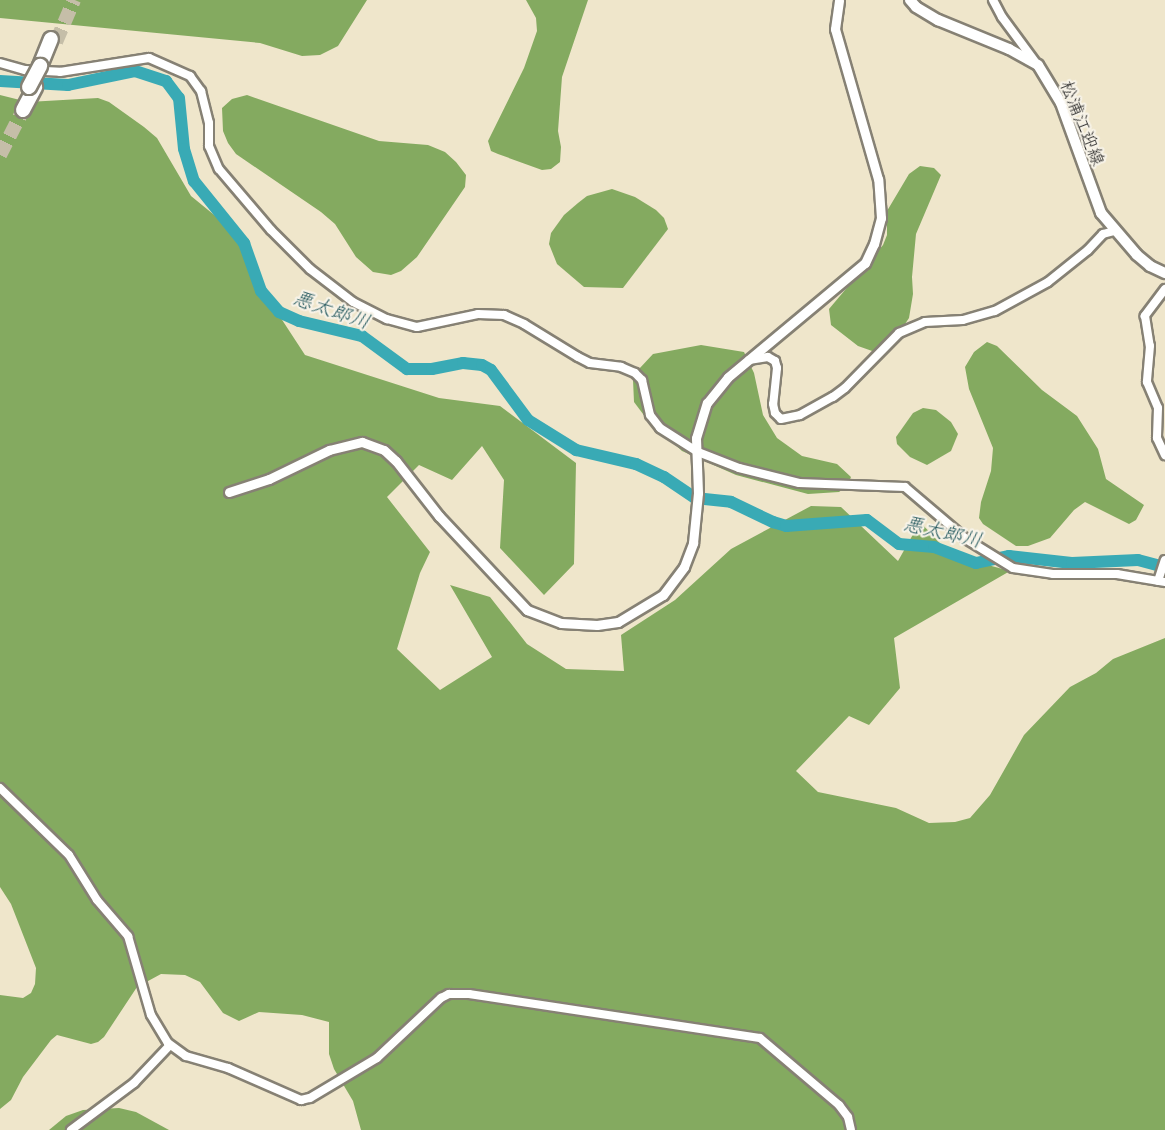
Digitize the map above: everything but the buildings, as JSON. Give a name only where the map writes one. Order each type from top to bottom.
[{"type":"highway","points":[[21,109],[54,40]]},
{"type":"main road","name":"松浦江迎線","points":[[910,0],[916,8],[938,20],[1009,49],[1038,65],[1061,103],[1101,213],[1113,231],[1137,255],[1165,273]]},
{"type":"street","points":[[229,492],[269,479],[328,450],[362,442],[384,450],[396,461],[439,516],[527,610],[561,623],[597,625],[618,622],[663,595],[684,567],[693,543],[697,519],[698,452],[696,438],[707,403],[728,377],[865,263],[874,244],[881,218],[878,179],[835,29],[839,0]]},
{"type":"street","points":[[993,0],[1002,17],[1038,65]]},
{"type":"street","points":[[0,63],[24,70],[60,72],[149,58],[190,76],[201,90],[209,123],[209,146],[219,169],[271,230],[333,289],[387,319],[411,327],[478,314],[504,315],[524,324],[590,363],[621,367],[635,373],[642,380],[650,415],[660,428],[698,452],[739,468],[799,483],[905,488],[966,539],[1013,568],[1053,574],[1117,574],[1162,581],[1165,560]]},
{"type":"street","points":[[749,360],[768,357],[775,361],[777,368],[773,404],[775,413],[782,419],[800,415],[833,398],[899,333],[925,322],[963,320],[995,311],[1048,282],[1081,257],[1103,234],[1113,231]]},
{"type":"street","points":[[1165,289],[1145,316],[1150,346],[1147,382],[1158,408],[1157,438],[1165,455]]},
{"type":"street","points":[[0,788],[69,855],[97,900],[128,936],[151,1015],[170,1046],[186,1056],[228,1068],[300,1100],[310,1098],[377,1058],[441,998],[449,994],[469,994],[760,1038],[839,1105],[848,1117],[851,1130]]},
{"type":"street","points":[[71,1130],[143,1075],[170,1046]]},
{"type":"green space","points":[[0,0],[367,0],[338,46],[320,55],[302,56],[260,43],[0,18]]},
{"type":"green space","points":[[526,0],[588,0],[562,77],[558,131],[561,147],[560,162],[551,169],[542,170],[491,151],[488,141],[524,68],[537,31],[536,18]]},
{"type":"green space","points":[[0,95],[28,102],[98,98],[109,102],[157,138],[191,196],[246,241],[259,269],[258,283],[305,355],[439,398],[500,406],[576,463],[574,564],[544,595],[500,548],[504,480],[482,446],[452,480],[419,465],[387,497],[430,552],[420,573],[397,649],[440,690],[492,657],[450,585],[490,597],[527,644],[566,669],[624,671],[621,635],[675,600],[731,549],[811,506],[841,507],[898,561],[920,522],[951,555],[1010,571],[894,638],[900,688],[869,725],[849,716],[796,771],[818,792],[896,808],[929,823],[955,822],[970,818],[990,795],[1024,735],[1070,687],[1096,673],[1113,659],[1165,638],[1165,1130],[361,1130],[353,1101],[334,1069],[329,1054],[329,1022],[302,1015],[259,1012],[239,1021],[223,1013],[200,982],[185,975],[161,974],[137,987],[104,1037],[98,1042],[91,1044],[57,1035],[51,1040],[23,1077],[11,1100],[0,1109],[0,995],[23,998],[31,993],[35,984],[36,968],[11,904],[0,887]]},
{"type":"green space","points":[[247,95],[379,141],[428,145],[445,152],[466,175],[465,187],[417,257],[401,271],[391,275],[373,272],[356,257],[335,224],[236,154],[228,143],[223,131],[222,108],[232,99]]},
{"type":"green space","points":[[920,166],[934,168],[941,175],[916,234],[912,277],[913,294],[909,318],[899,333],[875,352],[858,346],[831,325],[829,309],[883,245],[887,235],[887,211],[909,174]]},
{"type":"green space","points":[[612,189],[635,197],[656,210],[664,218],[668,229],[623,288],[584,287],[557,264],[549,244],[551,233],[564,215],[587,196]]},
{"type":"green space","points":[[987,342],[997,346],[1042,390],[1077,416],[1098,449],[1106,479],[1144,505],[1136,520],[1129,524],[1085,502],[1074,510],[1050,538],[1028,546],[1016,546],[983,524],[979,518],[981,502],[991,471],[993,448],[969,389],[965,367],[974,352]]},
{"type":"green space","points":[[701,345],[744,352],[754,373],[763,415],[777,438],[802,456],[837,464],[851,477],[847,486],[839,492],[808,494],[736,475],[682,451],[646,418],[634,402],[633,380],[639,369],[653,354]]},
{"type":"green space","points":[[923,408],[936,410],[951,422],[958,434],[951,451],[927,465],[910,457],[897,444],[896,437],[913,413]]},
{"type":"green space","points":[[119,1108],[136,1112],[169,1130],[49,1130],[66,1116],[83,1110]]},
{"type":"waterway","name":"悪太郎川","points":[[0,81],[68,85],[135,71],[166,81],[179,98],[184,149],[194,181],[244,243],[261,291],[279,312],[299,321],[362,336],[407,369],[432,369],[463,363],[482,365],[491,370],[528,420],[576,450],[636,464],[664,477],[695,498],[731,502],[786,526],[867,520],[899,544],[934,547],[976,563],[1009,556],[1072,563],[1138,560],[1165,567]]},
{"type":"tunnel","points":[[56,42],[74,0]]},
{"type":"tunnel","points":[[0,155],[23,110]]}]
